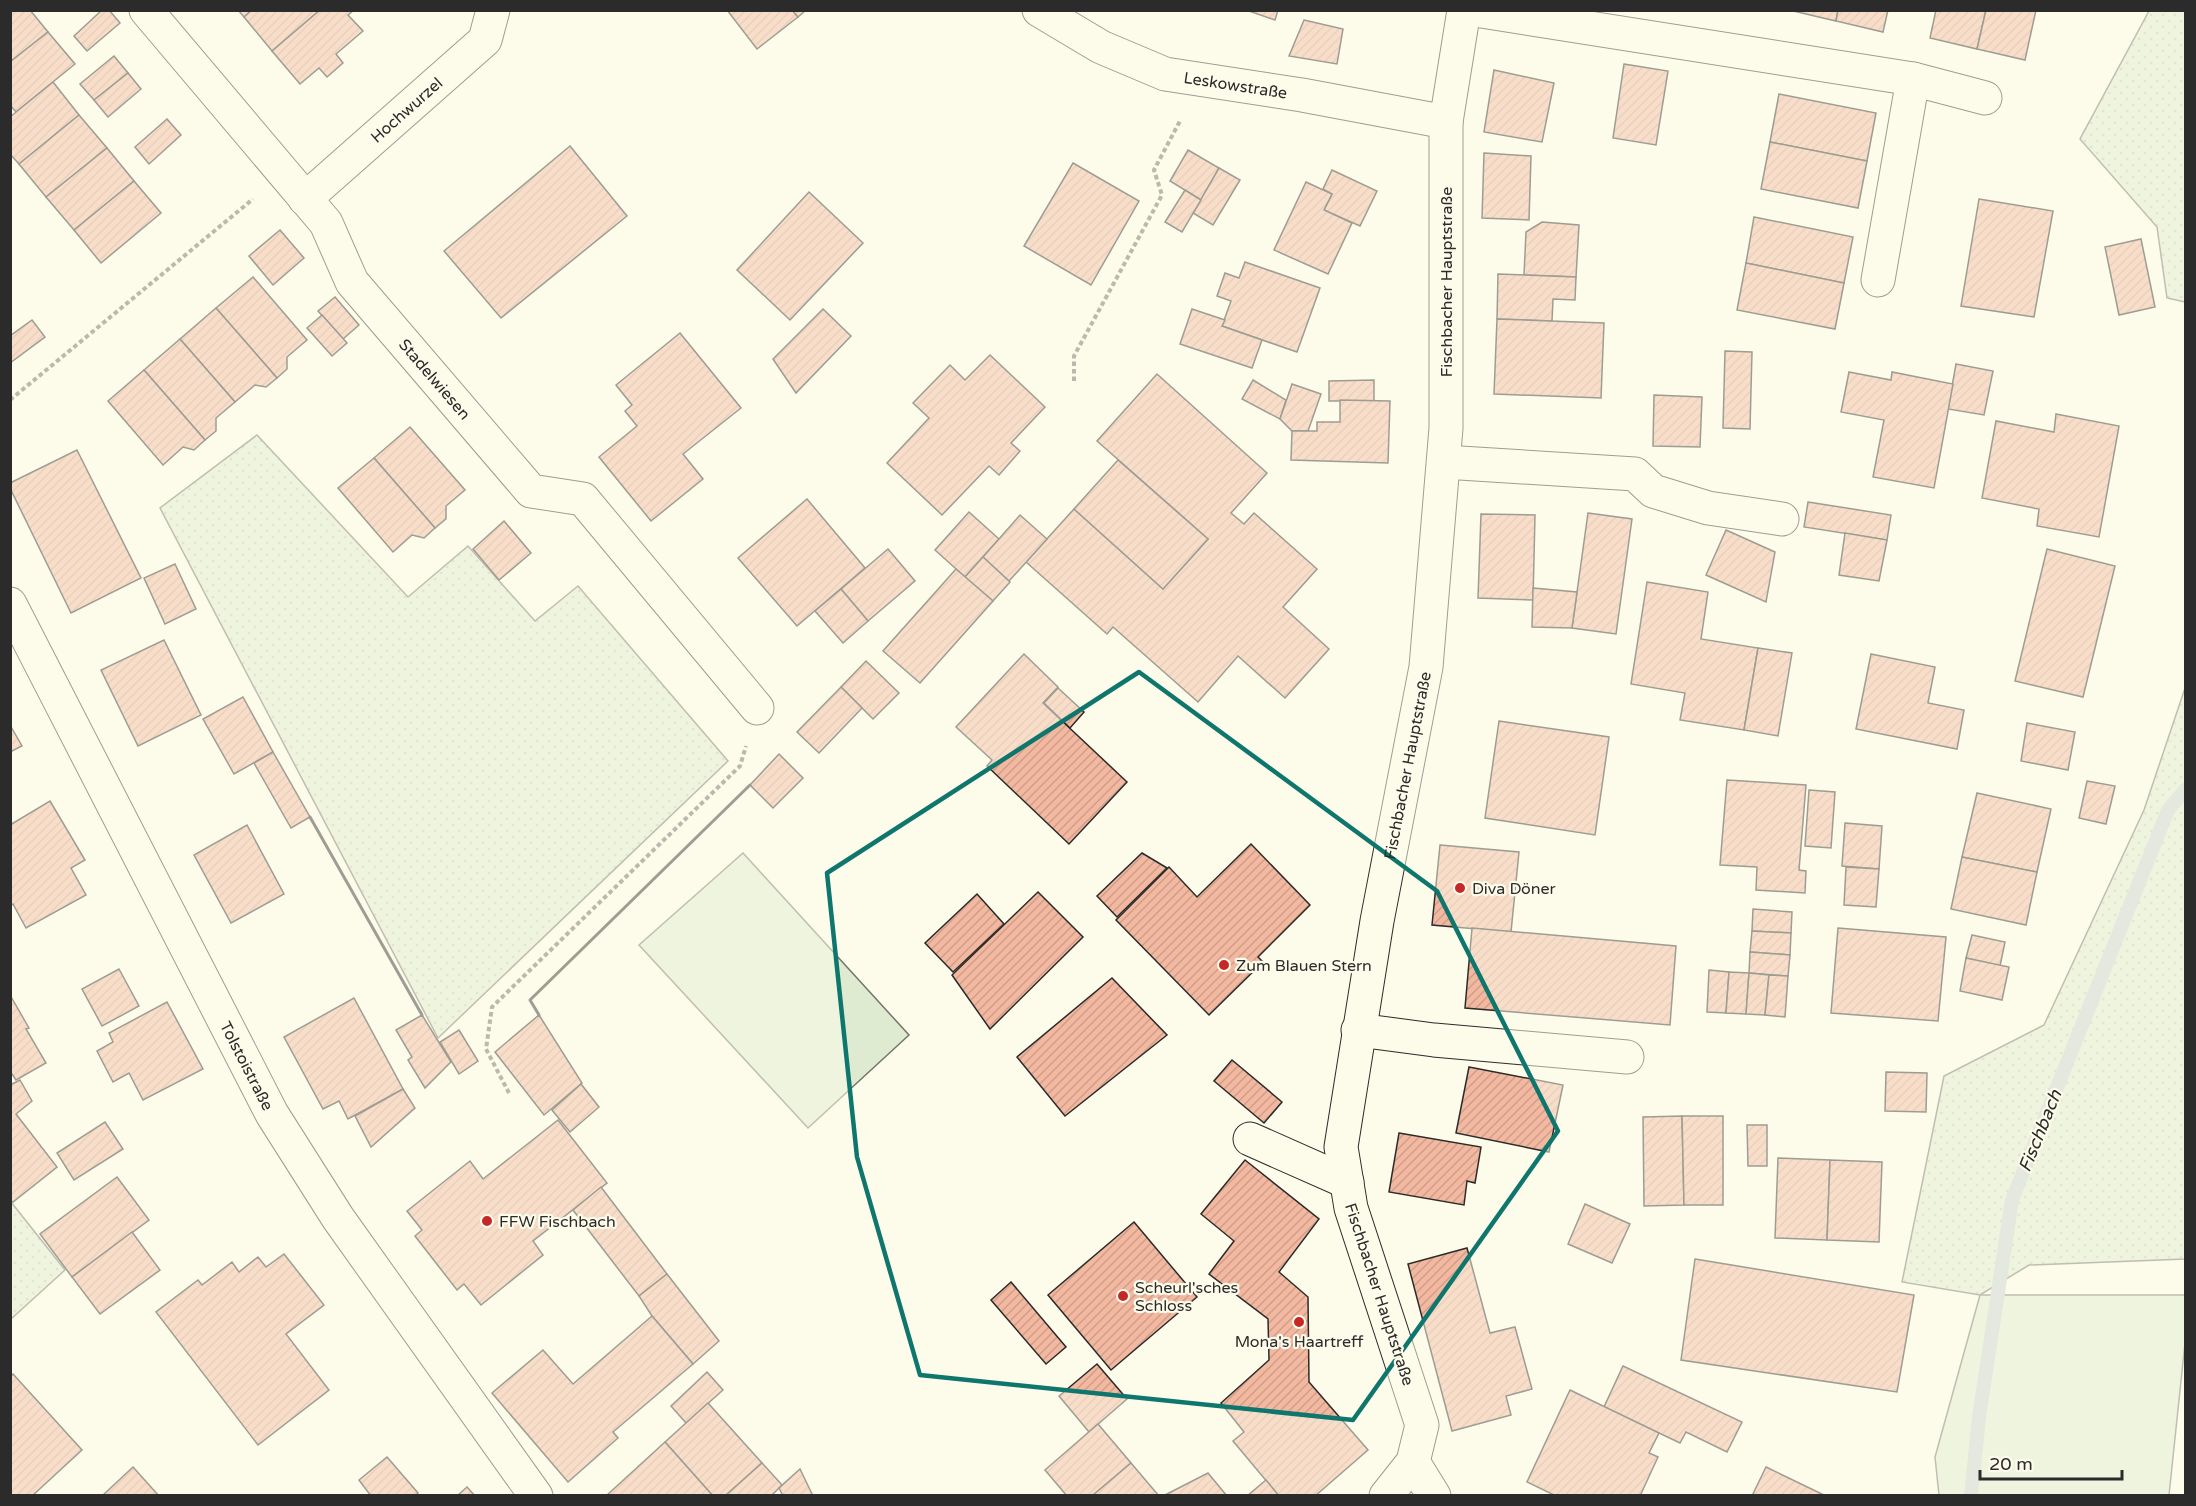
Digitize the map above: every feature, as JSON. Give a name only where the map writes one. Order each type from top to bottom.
[{"type":"street","name":"Stadelwiesen","points":[[146,10],[326,223],[352,282],[531,491],[583,499],[757,708]]},
{"type":"street","name":"Hochwurzel","points":[[305,199],[485,40],[493,10]]},
{"type":"street","name":"Leskowstraße","points":[[1039,10],[1101,46],[1165,75],[1302,94],[1446,122]]},
{"type":"street","name":"Fischbacher Hauptstraße","points":[[1386,1496],[1413,1462],[1422,1425],[1351,1208],[1341,1147],[1377,921],[1426,667],[1446,428],[1446,122],[1464,10]]},
{"type":"street","points":[[1475,10],[1913,79],[1985,98]]},
{"type":"street","points":[[1878,280],[1913,79]]},
{"type":"street","points":[[1444,462],[1635,474],[1653,491],[1675,498],[1708,508],[1782,519]]},
{"type":"street","name":"Tolstoistraße","points":[[10,604],[273,1114],[338,1218],[536,1496]]},
{"type":"street","points":[[1358,1030],[1434,1040],[1627,1057]]},
{"type":"street","points":[[1250,1139],[1347,1182]]},
{"type":"street","points":[[1413,1462],[1434,1496]]},
{"type":"path","points":[[1074,381],[1074,356],[1162,195],[1154,170],[1202,80]]},
{"type":"path","points":[[10,400],[284,173]]},
{"type":"path","points":[[509,1093],[486,1048],[492,1007],[740,766],[757,708]]},
{"type":"highlighted area","points":[[1139,672],[1437,891],[1558,1131],[1353,1420],[920,1375],[857,1157],[827,873]]},
{"type":"green space","points":[[2149,11],[2185,11],[2185,302],[2167,298],[2157,227],[2080,139]]},
{"type":"green space","points":[[257,435],[408,597],[468,546],[535,621],[578,586],[728,761],[438,1038],[160,508]]},
{"type":"green space","points":[[2185,688],[2185,1259],[2029,1265],[1980,1295],[1902,1282],[1944,1076],[2044,1025],[2144,810]]},
{"type":"green space","points":[[743,853],[909,1035],[808,1128],[639,945]]},
{"type":"green space","points":[[11,1202],[65,1270],[10,1319]]},
{"type":"green space","points":[[1980,1295],[2185,1295],[2185,1343],[2169,1495],[1939,1495],[1935,1457]]},
{"type":"building","points":[[10,10],[30,10],[48,32],[10,62]]},
{"type":"building","points":[[102,10],[109,10],[120,23],[87,51],[74,36]]},
{"type":"building","points":[[238,10],[252,10],[244,17]]},
{"type":"building","points":[[252,10],[320,10],[272,51],[244,17]]},
{"type":"building","points":[[320,10],[354,10],[348,15],[363,31],[336,54],[343,63],[327,77],[319,68],[300,84],[272,51]]},
{"type":"building","points":[[727,10],[792,10],[798,17],[757,49]]},
{"type":"building","points":[[792,10],[806,10],[798,17]]},
{"type":"building","points":[[1246,10],[1278,10],[1275,20]]},
{"type":"building","points":[[1789,10],[1838,10],[1836,21]]},
{"type":"building","points":[[1838,10],[1888,10],[1883,32],[1836,21]]},
{"type":"building","points":[[1936,10],[1986,10],[1977,49],[1930,38]]},
{"type":"building","points":[[1986,10],[2036,10],[2025,60],[1977,49]]},
{"type":"building","points":[[1304,20],[1343,29],[1337,64],[1289,56]]},
{"type":"building","points":[[48,32],[75,64],[16,112],[10,105],[10,62]]},
{"type":"building","points":[[114,56],[128,73],[94,100],[80,84]]},
{"type":"building","points":[[1624,64],[1668,71],[1656,145],[1613,138]]},
{"type":"building","points":[[1494,70],[1554,83],[1542,142],[1484,132]]},
{"type":"building","points":[[128,73],[141,89],[108,117],[94,100]]},
{"type":"building","points":[[53,82],[79,115],[19,164],[10,154],[10,117]]},
{"type":"building","points":[[1779,94],[1876,113],[1867,161],[1770,142]]},
{"type":"building","points":[[79,115],[107,148],[46,197],[19,164]]},
{"type":"building","points":[[167,119],[181,135],[149,164],[135,147]]},
{"type":"building","points":[[1770,142],[1867,161],[1858,208],[1761,189]]},
{"type":"building","points":[[570,146],[627,216],[501,318],[444,251]]},
{"type":"building","points":[[107,148],[134,181],[74,230],[46,197]]},
{"type":"building","points":[[1188,150],[1219,168],[1201,200],[1170,181]]},
{"type":"building","points":[[1484,153],[1531,156],[1529,220],[1482,218]]},
{"type":"building","points":[[1073,163],[1139,201],[1091,285],[1024,246]]},
{"type":"building","points":[[1219,168],[1240,180],[1213,225],[1193,213]]},
{"type":"building","points":[[1332,170],[1377,191],[1360,226],[1324,210],[1332,194],[1323,189]]},
{"type":"building","points":[[134,181],[161,213],[101,263],[74,230]]},
{"type":"building","points":[[1306,182],[1332,194],[1324,210],[1352,223],[1328,274],[1274,250]]},
{"type":"building","points":[[1185,190],[1201,200],[1182,232],[1165,222]]},
{"type":"building","points":[[809,192],[863,243],[790,320],[737,270]]},
{"type":"building","points":[[1979,199],[2053,211],[2034,317],[1961,306]]},
{"type":"building","points":[[1754,217],[1853,237],[1844,283],[1746,263]]},
{"type":"building","points":[[1542,222],[1579,225],[1576,277],[1524,275],[1526,232]]},
{"type":"building","points":[[280,230],[304,258],[273,285],[249,256]]},
{"type":"building","points":[[2141,239],[2155,307],[2119,315],[2105,247]]},
{"type":"building","points":[[1245,262],[1320,288],[1297,352],[1222,326],[1231,301],[1217,296],[1225,273],[1239,278]]},
{"type":"building","points":[[1746,263],[1844,283],[1835,329],[1737,310]]},
{"type":"building","points":[[1498,274],[1576,277],[1575,300],[1553,299],[1552,321],[1497,319]]},
{"type":"building","points":[[253,277],[307,340],[287,357],[287,369],[277,378],[216,308]]},
{"type":"building","points":[[335,297],[359,325],[343,339],[318,311]]},
{"type":"building","points":[[216,308],[277,378],[266,387],[255,385],[235,402],[180,339]]},
{"type":"building","points":[[823,309],[851,336],[796,393],[773,359]]},
{"type":"building","points":[[1192,309],[1225,320],[1222,326],[1262,340],[1252,368],[1180,344]]},
{"type":"building","points":[[322,315],[347,343],[332,356],[307,328]]},
{"type":"building","points":[[1497,319],[1604,323],[1601,398],[1494,394]]},
{"type":"building","points":[[32,320],[45,337],[10,363],[10,336]]},
{"type":"building","points":[[680,333],[741,408],[683,454],[703,479],[651,521],[599,457],[637,426],[625,411],[632,405],[616,385]]},
{"type":"building","points":[[180,339],[235,402],[216,418],[216,431],[205,440],[144,370]]},
{"type":"building","points":[[1725,351],[1752,352],[1750,429],[1723,428]]},
{"type":"building","points":[[990,355],[1045,407],[1011,443],[1020,451],[999,475],[989,466],[942,515],[887,463],[929,418],[913,403],[950,365],[965,380]]},
{"type":"building","points":[[1956,364],[1993,371],[1984,415],[1948,409]]},
{"type":"building","points":[[144,370],[205,440],[194,450],[183,447],[163,465],[108,401]]},
{"type":"building","points":[[1849,372],[1891,380],[1892,372],[1953,384],[1934,488],[1873,477],[1884,420],[1841,412]]},
{"type":"building","points":[[1157,374],[1267,473],[1231,513],[1244,524],[1254,513],[1317,569],[1283,607],[1329,649],[1285,698],[1238,656],[1198,702],[1113,627],[1107,634],[1026,562],[1074,509],[1163,589],[1208,539],[1097,441]]},
{"type":"building","points":[[1253,380],[1286,400],[1280,419],[1242,399]]},
{"type":"building","points":[[1374,380],[1374,401],[1329,401],[1329,381]]},
{"type":"building","points":[[1292,384],[1321,394],[1308,431],[1292,431],[1280,419]]},
{"type":"building","points":[[1654,395],[1702,397],[1700,447],[1653,446]]},
{"type":"building","points":[[1340,400],[1390,401],[1388,463],[1291,460],[1292,431],[1317,431],[1317,422],[1340,422]]},
{"type":"building","points":[[2056,414],[2119,426],[2099,537],[2037,526],[2039,509],[1982,498],[1996,421],[2054,432]]},
{"type":"building","points":[[410,427],[465,490],[446,506],[446,519],[435,528],[374,458]]},
{"type":"building","points":[[77,450],[141,578],[71,613],[10,488],[10,483]]},
{"type":"building","points":[[374,458],[435,528],[424,538],[412,535],[393,552],[338,488]]},
{"type":"building","points":[[1118,460],[1208,539],[1163,589],[1074,509]]},
{"type":"building","points":[[807,499],[865,568],[797,626],[738,558]]},
{"type":"building","points":[[1808,502],[1891,515],[1887,540],[1804,527]]},
{"type":"building","points":[[969,512],[999,539],[965,577],[935,550]]},
{"type":"building","points":[[1588,513],[1632,519],[1616,634],[1572,628]]},
{"type":"building","points":[[1481,514],[1535,515],[1533,600],[1478,598]]},
{"type":"building","points":[[1020,515],[1047,539],[1009,581],[983,557]]},
{"type":"building","points":[[504,521],[531,553],[499,580],[473,549]]},
{"type":"building","points":[[1726,530],[1775,552],[1766,602],[1706,575]]},
{"type":"building","points":[[1845,533],[1887,540],[1879,581],[1839,575]]},
{"type":"building","points":[[888,549],[915,581],[868,621],[841,589]]},
{"type":"building","points":[[2047,549],[2115,566],[2083,697],[2015,681]]},
{"type":"building","points":[[983,557],[1010,582],[993,601],[965,577]]},
{"type":"building","points":[[175,564],[196,609],[165,624],[144,578]]},
{"type":"building","points":[[956,569],[993,601],[920,683],[883,651]]},
{"type":"building","points":[[1647,582],[1708,592],[1701,639],[1758,648],[1744,730],[1680,720],[1685,693],[1631,684]]},
{"type":"building","points":[[1533,588],[1577,592],[1572,628],[1532,627]]},
{"type":"building","points":[[841,589],[868,621],[843,643],[815,611]]},
{"type":"building","points":[[164,640],[201,715],[138,746],[101,670]]},
{"type":"building","points":[[1758,648],[1792,653],[1778,736],[1744,730]]},
{"type":"building","points":[[1024,654],[1058,687],[1043,703],[1127,782],[1069,844],[987,766],[992,760],[956,727]]},
{"type":"building","points":[[1871,654],[1935,667],[1928,703],[1964,710],[1957,749],[1856,729]]},
{"type":"building","points":[[866,661],[899,693],[873,719],[841,687]]},
{"type":"building","points":[[841,687],[862,708],[819,753],[797,732]]},
{"type":"building","points":[[1058,688],[1084,712],[1070,728],[1044,703]]},
{"type":"building","points":[[243,697],[273,752],[234,774],[203,719]]},
{"type":"building","points":[[1499,721],[1609,737],[1595,835],[1485,818]]},
{"type":"building","points":[[2027,723],[2075,732],[2068,770],[2021,761]]},
{"type":"building","points":[[10,725],[22,746],[10,752]]},
{"type":"building","points":[[273,752],[310,817],[291,828],[254,763]]},
{"type":"building","points":[[779,754],[803,778],[773,808],[750,785]]},
{"type":"building","points":[[1727,780],[1806,785],[1799,870],[1806,871],[1805,893],[1756,890],[1757,867],[1720,865]]},
{"type":"building","points":[[2087,781],[2115,786],[2106,824],[2079,818]]},
{"type":"building","points":[[1809,790],[1835,792],[1831,848],[1805,846]]},
{"type":"building","points":[[1977,793],[2051,809],[2037,872],[1962,857]]},
{"type":"building","points":[[50,801],[85,860],[71,868],[86,895],[26,928],[13,904],[10,906],[10,825]]},
{"type":"building","points":[[1845,823],[1882,826],[1879,869],[1842,866]]},
{"type":"building","points":[[247,825],[284,894],[231,923],[194,855]]},
{"type":"building","points":[[1251,844],[1310,905],[1258,957],[1263,962],[1209,1015],[1116,920],[1169,867],[1197,897]]},
{"type":"building","points":[[1440,845],[1519,852],[1511,932],[1432,925]]},
{"type":"building","points":[[1142,853],[1167,868],[1117,917],[1097,896]]},
{"type":"building","points":[[1962,857],[2037,872],[2026,925],[1951,909]]},
{"type":"building","points":[[1846,867],[1879,869],[1876,907],[1844,905]]},
{"type":"building","points":[[1038,892],[1083,937],[990,1029],[952,975]]},
{"type":"building","points":[[977,894],[1004,924],[953,972],[925,943]]},
{"type":"building","points":[[1753,909],[1792,912],[1791,933],[1752,931]]},
{"type":"building","points":[[1472,928],[1676,946],[1670,1025],[1465,1008]]},
{"type":"building","points":[[1838,928],[1946,937],[1938,1021],[1831,1013]]},
{"type":"building","points":[[1752,931],[1791,933],[1790,955],[1750,952]]},
{"type":"building","points":[[1972,935],[2005,942],[2000,966],[1966,958]]},
{"type":"building","points":[[1750,952],[1790,955],[1788,976],[1749,973]]},
{"type":"building","points":[[1966,958],[2009,967],[2002,1000],[1960,991]]},
{"type":"building","points":[[119,969],[139,1006],[102,1026],[82,989]]},
{"type":"building","points":[[1709,970],[1729,972],[1726,1013],[1707,1012]]},
{"type":"building","points":[[1729,972],[1749,973],[1746,1014],[1726,1013]]},
{"type":"building","points":[[1749,973],[1769,975],[1765,1015],[1746,1014]]},
{"type":"building","points":[[1769,975],[1788,976],[1785,1017],[1765,1015]]},
{"type":"building","points":[[1112,978],[1167,1035],[1065,1116],[1017,1057]]},
{"type":"building","points":[[10,995],[46,1063],[16,1080],[10,1071]]},
{"type":"building","points":[[354,998],[403,1089],[348,1119],[339,1101],[323,1109],[284,1037]]},
{"type":"building","points":[[167,1002],[203,1069],[143,1100],[129,1073],[113,1082],[97,1051],[113,1042],[109,1033]]},
{"type":"building","points":[[422,1015],[451,1062],[425,1088],[408,1060],[412,1057],[396,1030]]},
{"type":"building","points":[[539,1015],[582,1083],[544,1115],[495,1052]]},
{"type":"building","points":[[459,1030],[478,1061],[459,1074],[440,1042]]},
{"type":"building","points":[[1232,1060],[1282,1102],[1264,1123],[1214,1081]]},
{"type":"building","points":[[1469,1067],[1563,1085],[1549,1152],[1456,1133]]},
{"type":"building","points":[[1886,1072],[1927,1073],[1926,1112],[1885,1111]]},
{"type":"building","points":[[20,1080],[32,1101],[16,1114],[57,1167],[13,1202],[10,1200],[10,1085]]},
{"type":"building","points":[[581,1084],[599,1107],[570,1132],[552,1110]]},
{"type":"building","points":[[403,1089],[415,1108],[371,1147],[355,1116]]},
{"type":"building","points":[[1682,1116],[1684,1205],[1644,1206],[1643,1117]]},
{"type":"building","points":[[1682,1116],[1723,1116],[1723,1205],[1684,1205]]},
{"type":"building","name":"FFW Fischbach","points":[[558,1120],[607,1183],[533,1241],[543,1255],[481,1305],[464,1284],[457,1290],[415,1236],[422,1230],[407,1211],[470,1161],[483,1179]]},
{"type":"building","points":[[105,1122],[123,1149],[74,1180],[57,1153]]},
{"type":"building","points":[[1747,1125],[1767,1125],[1767,1166],[1748,1166]]},
{"type":"building","points":[[1399,1133],[1481,1147],[1475,1183],[1467,1181],[1464,1205],[1389,1192]]},
{"type":"building","points":[[1778,1158],[1830,1160],[1827,1240],[1775,1238]]},
{"type":"building","points":[[1245,1160],[1319,1219],[1279,1272],[1308,1297],[1309,1382],[1368,1450],[1315,1496],[1279,1496],[1233,1441],[1244,1432],[1221,1403],[1269,1360],[1268,1319],[1209,1274],[1234,1241],[1201,1214]]},
{"type":"building","points":[[1830,1160],[1882,1162],[1879,1242],[1827,1240]]},
{"type":"building","points":[[117,1177],[149,1220],[72,1277],[40,1234]]},
{"type":"building","points":[[601,1187],[667,1274],[639,1296],[573,1210]]},
{"type":"building","points":[[1585,1204],[1630,1224],[1612,1263],[1568,1244]]},
{"type":"building","name":"Scheurl'sches Schloss","points":[[1134,1222],[1197,1297],[1111,1370],[1048,1295]]},
{"type":"building","points":[[132,1232],[160,1270],[100,1314],[72,1277]]},
{"type":"building","points":[[1467,1248],[1490,1333],[1515,1327],[1532,1389],[1506,1396],[1511,1415],[1452,1431],[1408,1264]]},
{"type":"building","points":[[284,1254],[324,1305],[286,1334],[329,1390],[258,1445],[156,1312],[198,1280],[202,1285],[232,1262],[239,1272],[258,1257],[266,1267]]},
{"type":"building","points":[[1695,1259],[1914,1295],[1897,1392],[1681,1360]]},
{"type":"building","points":[[667,1274],[719,1341],[693,1364],[652,1316],[639,1296]]},
{"type":"building","points":[[1011,1282],[1066,1347],[1046,1364],[991,1300]]},
{"type":"building","points":[[652,1316],[693,1364],[613,1432],[618,1438],[568,1482],[492,1393],[543,1350],[573,1384]]},
{"type":"building","points":[[1097,1364],[1127,1399],[1089,1432],[1059,1396]]},
{"type":"building","points":[[1623,1366],[1742,1422],[1727,1452],[1686,1432],[1680,1443],[1604,1407]]},
{"type":"building","points":[[707,1372],[723,1390],[686,1423],[671,1406]]},
{"type":"building","points":[[13,1374],[82,1450],[32,1496],[10,1496],[10,1377]]},
{"type":"building","points":[[1570,1390],[1659,1433],[1649,1453],[1658,1457],[1640,1496],[1556,1496],[1527,1482]]},
{"type":"building","points":[[708,1403],[762,1463],[725,1496],[713,1496],[665,1442]]},
{"type":"building","points":[[1098,1424],[1131,1463],[1092,1496],[1067,1496],[1045,1470]]},
{"type":"building","points":[[665,1442],[713,1496],[606,1496]]},
{"type":"building","points":[[387,1457],[418,1493],[414,1496],[371,1496],[359,1480]]},
{"type":"building","points":[[762,1463],[782,1485],[771,1496],[725,1496]]},
{"type":"building","points":[[1131,1463],[1159,1496],[1092,1496]]},
{"type":"building","points":[[133,1467],[159,1496],[102,1496]]},
{"type":"building","points":[[1766,1467],[1826,1496],[1752,1496]]},
{"type":"building","points":[[800,1469],[813,1496],[783,1496],[779,1488]]},
{"type":"building","points":[[1208,1473],[1227,1496],[1165,1495]]},
{"type":"building","points":[[1266,1480],[1279,1496],[1247,1496]]},
{"type":"building","points":[[467,1487],[475,1496],[457,1496]]},
{"type":"waterway","name":"Fischbach","points":[[1971,1496],[1979,1417],[2012,1200],[2168,810],[2186,789]]},
{"type":"wall","points":[[539,1015],[530,1000],[750,785]]},
{"type":"wall","points":[[310,817],[422,1015]]},
{"type":"place","name":"Diva Döner","points":[[1460,888]]},
{"type":"place","name":"Zum Blauen Stern","points":[[1224,965]]},
{"type":"place","name":"FFW Fischbach","points":[[487,1221]]},
{"type":"place","name":"Scheurl'sches Schloss","points":[[1123,1296]]},
{"type":"place","name":"Mona's Haartreff","points":[[1299,1322]]}]
